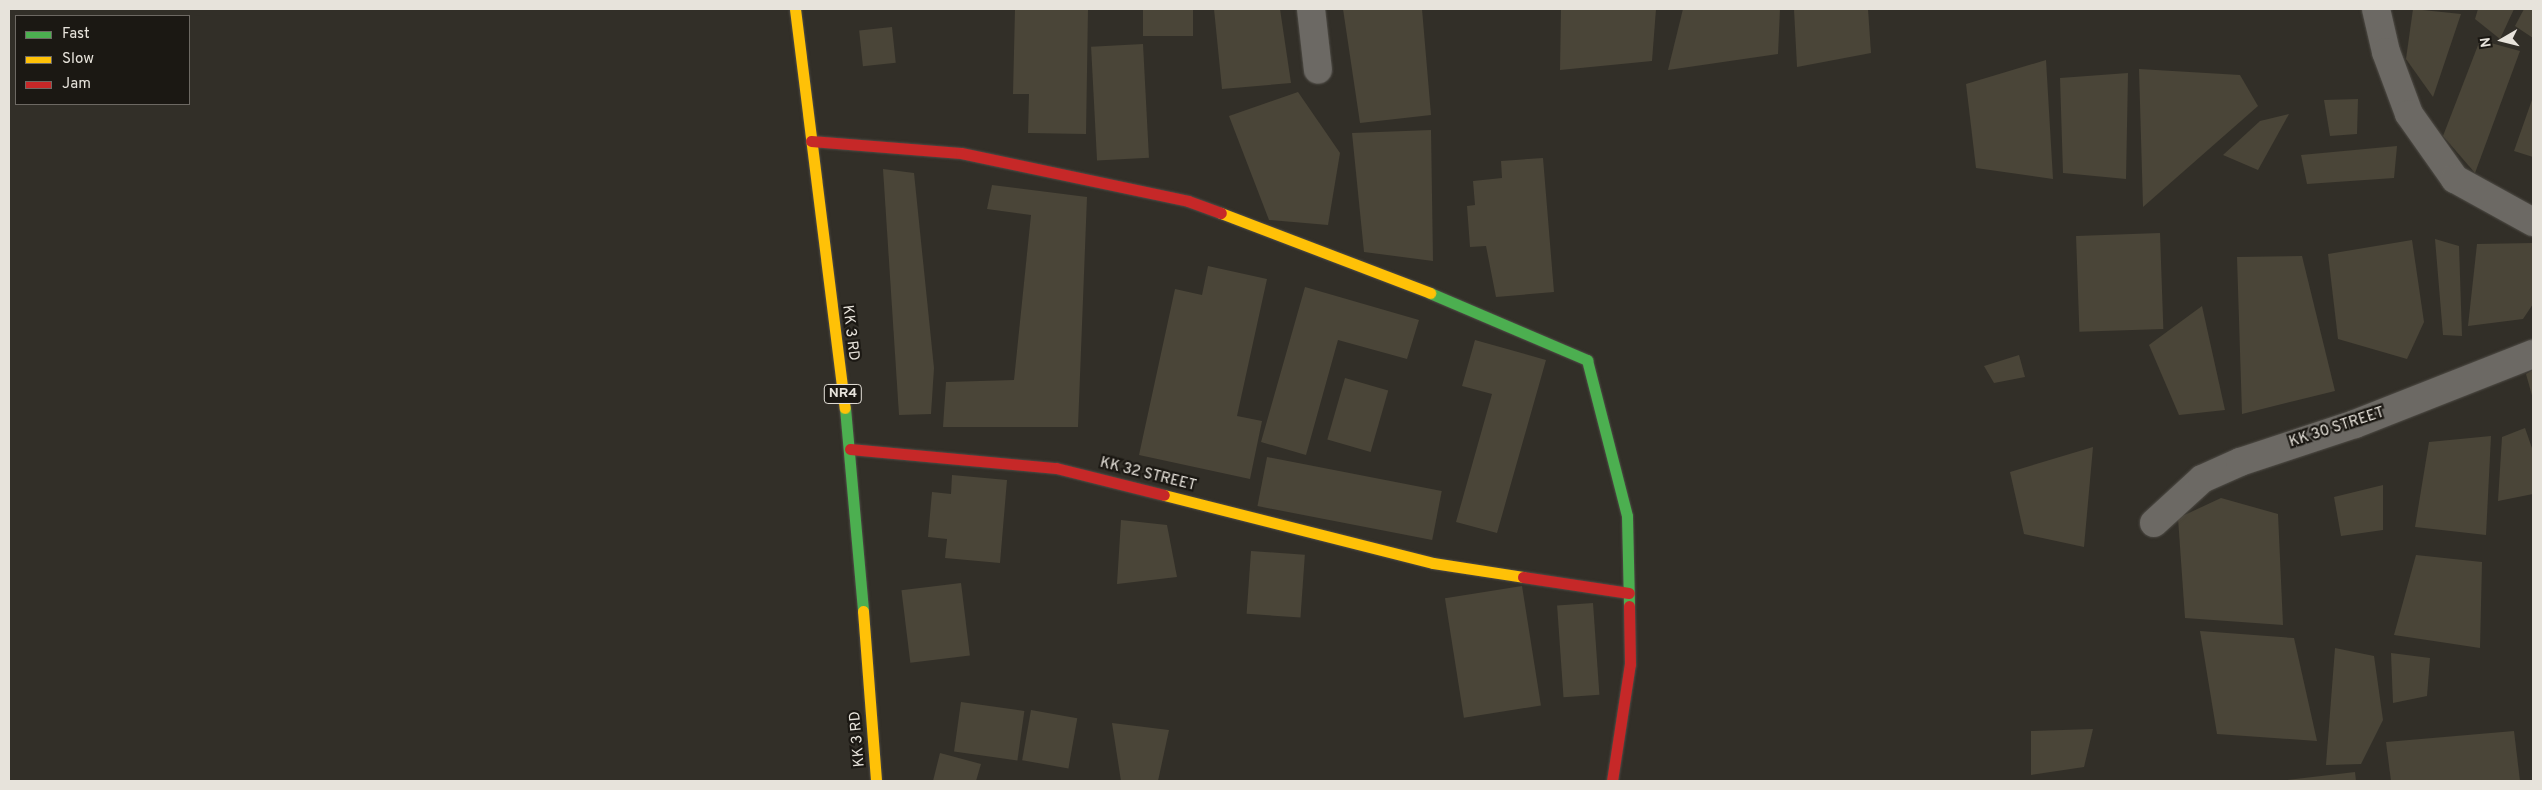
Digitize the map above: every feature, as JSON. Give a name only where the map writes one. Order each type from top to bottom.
[{"type":"main road","name":"KK 3 RD","points":[[795,9],[850,449],[876,781]]},
{"type":"main road","points":[[811,141],[961,153],[1188,201],[1450,301],[1587,360],[1627,516],[1630,664],[1612,781]]},
{"type":"main road","name":"KK 32 STREET","points":[[850,449],[1056,468],[1433,563],[1629,593]]},
{"type":"street","points":[[1312,9],[1318,70]]},
{"type":"street","points":[[2376,9],[2386,52],[2410,114],[2455,179],[2533,222]]},
{"type":"street","name":"KK 30 STREET","points":[[2154,523],[2202,479],[2240,462],[2355,424],[2533,354]]},
{"type":"building","points":[[1015,9],[1088,9],[1086,134],[1028,133],[1029,94],[1013,94]]},
{"type":"building","points":[[1143,9],[1193,9],[1193,36],[1143,36]]},
{"type":"building","points":[[1214,9],[1280,9],[1291,83],[1222,89]]},
{"type":"building","points":[[1343,9],[1422,9],[1431,115],[1360,123]]},
{"type":"building","points":[[1561,9],[1656,9],[1652,61],[1560,70]]},
{"type":"building","points":[[1683,9],[1780,9],[1778,54],[1668,70]]},
{"type":"building","points":[[1794,9],[1868,9],[1871,53],[1797,67]]},
{"type":"building","points":[[2413,9],[2461,14],[2433,97],[2406,59]]},
{"type":"building","points":[[2478,9],[2514,9],[2500,39],[2475,19]]},
{"type":"building","points":[[2524,9],[2533,9],[2533,38],[2515,26]]},
{"type":"building","points":[[892,27],[896,63],[863,66],[859,30]]},
{"type":"building","points":[[2480,40],[2520,51],[2475,173],[2443,136]]},
{"type":"building","points":[[1143,44],[1149,158],[1097,161],[1091,47]]},
{"type":"building","points":[[2046,60],[2053,179],[1976,168],[1966,84]]},
{"type":"building","points":[[2139,69],[2240,75],[2258,106],[2143,207]]},
{"type":"building","points":[[2128,73],[2126,179],[2063,173],[2060,78]]},
{"type":"building","points":[[1298,92],[1340,153],[1328,225],[1269,220],[1229,116]]},
{"type":"building","points":[[2533,97],[2533,157],[2514,151]]},
{"type":"building","points":[[2358,99],[2357,134],[2330,136],[2324,100]]},
{"type":"building","points":[[2289,114],[2258,170],[2223,155],[2260,121]]},
{"type":"building","points":[[1431,130],[1433,261],[1364,252],[1352,133]]},
{"type":"building","points":[[2397,146],[2394,178],[2307,184],[2301,155]]},
{"type":"building","points":[[1543,158],[1554,292],[1496,297],[1486,246],[1470,247],[1467,206],[1475,205],[1473,181],[1502,178],[1501,161]]},
{"type":"building","points":[[883,169],[914,173],[934,368],[931,414],[899,415]]},
{"type":"building","points":[[992,185],[1087,197],[1078,427],[943,427],[946,382],[1014,380],[1031,215],[987,209]]},
{"type":"building","points":[[2160,233],[2163,329],[2079,332],[2076,236]]},
{"type":"building","points":[[2435,239],[2459,246],[2462,336],[2443,335]]},
{"type":"building","points":[[2412,240],[2424,322],[2407,359],[2338,339],[2328,254]]},
{"type":"building","points":[[2533,243],[2533,304],[2523,319],[2468,326],[2477,244]]},
{"type":"building","points":[[2302,256],[2335,391],[2242,414],[2237,257]]},
{"type":"building","points":[[1208,266],[1267,279],[1237,416],[1262,421],[1250,479],[1139,455],[1175,289],[1202,295]]},
{"type":"building","points":[[1305,287],[1419,320],[1407,359],[1338,340],[1306,455],[1261,442]]},
{"type":"building","points":[[2202,306],[2225,410],[2179,415],[2149,345]]},
{"type":"building","points":[[1475,340],[1546,360],[1497,533],[1456,522],[1492,394],[1462,386]]},
{"type":"building","points":[[2019,355],[2025,377],[1994,383],[1984,366]]},
{"type":"building","points":[[2533,370],[2533,399],[2526,374]]},
{"type":"building","points":[[1345,378],[1388,390],[1371,452],[1327,440]]},
{"type":"building","points":[[2525,428],[2533,451],[2533,494],[2498,501],[2502,437]]},
{"type":"building","points":[[2491,436],[2486,535],[2415,527],[2429,442]]},
{"type":"building","points":[[2093,447],[2084,547],[2024,534],[2010,472]]},
{"type":"building","points":[[1267,457],[1442,491],[1432,540],[1257,506]]},
{"type":"building","points":[[952,475],[1007,480],[1000,563],[945,558],[947,539],[928,537],[932,492],[951,494]]},
{"type":"building","points":[[2383,485],[2383,530],[2341,536],[2334,497]]},
{"type":"building","points":[[2221,498],[2278,514],[2283,625],[2185,618],[2178,518]]},
{"type":"building","points":[[1121,520],[1167,525],[1177,577],[1117,584]]},
{"type":"building","points":[[1251,551],[1305,555],[1300,618],[1247,614]]},
{"type":"building","points":[[2416,555],[2482,562],[2480,648],[2394,635]]},
{"type":"building","points":[[961,583],[970,655],[910,663],[901,590]]},
{"type":"building","points":[[1522,586],[1541,706],[1464,718],[1445,598]]},
{"type":"building","points":[[1593,603],[1599,695],[1564,697],[1557,606]]},
{"type":"building","points":[[2200,631],[2294,638],[2317,741],[2217,734]]},
{"type":"building","points":[[2335,648],[2374,656],[2383,720],[2361,764],[2326,765]]},
{"type":"building","points":[[2391,653],[2430,658],[2427,696],[2393,703]]},
{"type":"building","points":[[961,702],[1024,711],[1017,760],[954,752]]},
{"type":"building","points":[[1031,710],[1077,718],[1068,768],[1022,760]]},
{"type":"building","points":[[1112,723],[1169,730],[1158,781],[1121,781]]},
{"type":"building","points":[[2093,729],[2084,767],[2031,775],[2031,731]]},
{"type":"building","points":[[2514,731],[2520,781],[2391,781],[2386,742]]},
{"type":"building","points":[[940,753],[981,764],[976,781],[933,781]]},
{"type":"building","points":[[2355,772],[2356,781],[2287,781],[2287,780]]},
{"type":"traffic: fast","points":[[1430,293],[1587,360],[1627,516],[1629,606]]},
{"type":"traffic: fast","points":[[845,408],[863,611]]},
{"type":"traffic: slow","points":[[795,9],[845,408]]},
{"type":"traffic: slow","points":[[1221,213],[1430,293]]},
{"type":"traffic: slow","points":[[1164,495],[1433,563],[1523,577]]},
{"type":"traffic: slow","points":[[863,611],[876,781]]},
{"type":"traffic: jam","points":[[811,141],[961,153],[1188,201],[1221,213]]},
{"type":"traffic: jam","points":[[850,449],[1056,468],[1164,495]]},
{"type":"traffic: jam","points":[[1523,577],[1629,593]]},
{"type":"traffic: jam","points":[[1612,781],[1630,664],[1629,606]]}]
